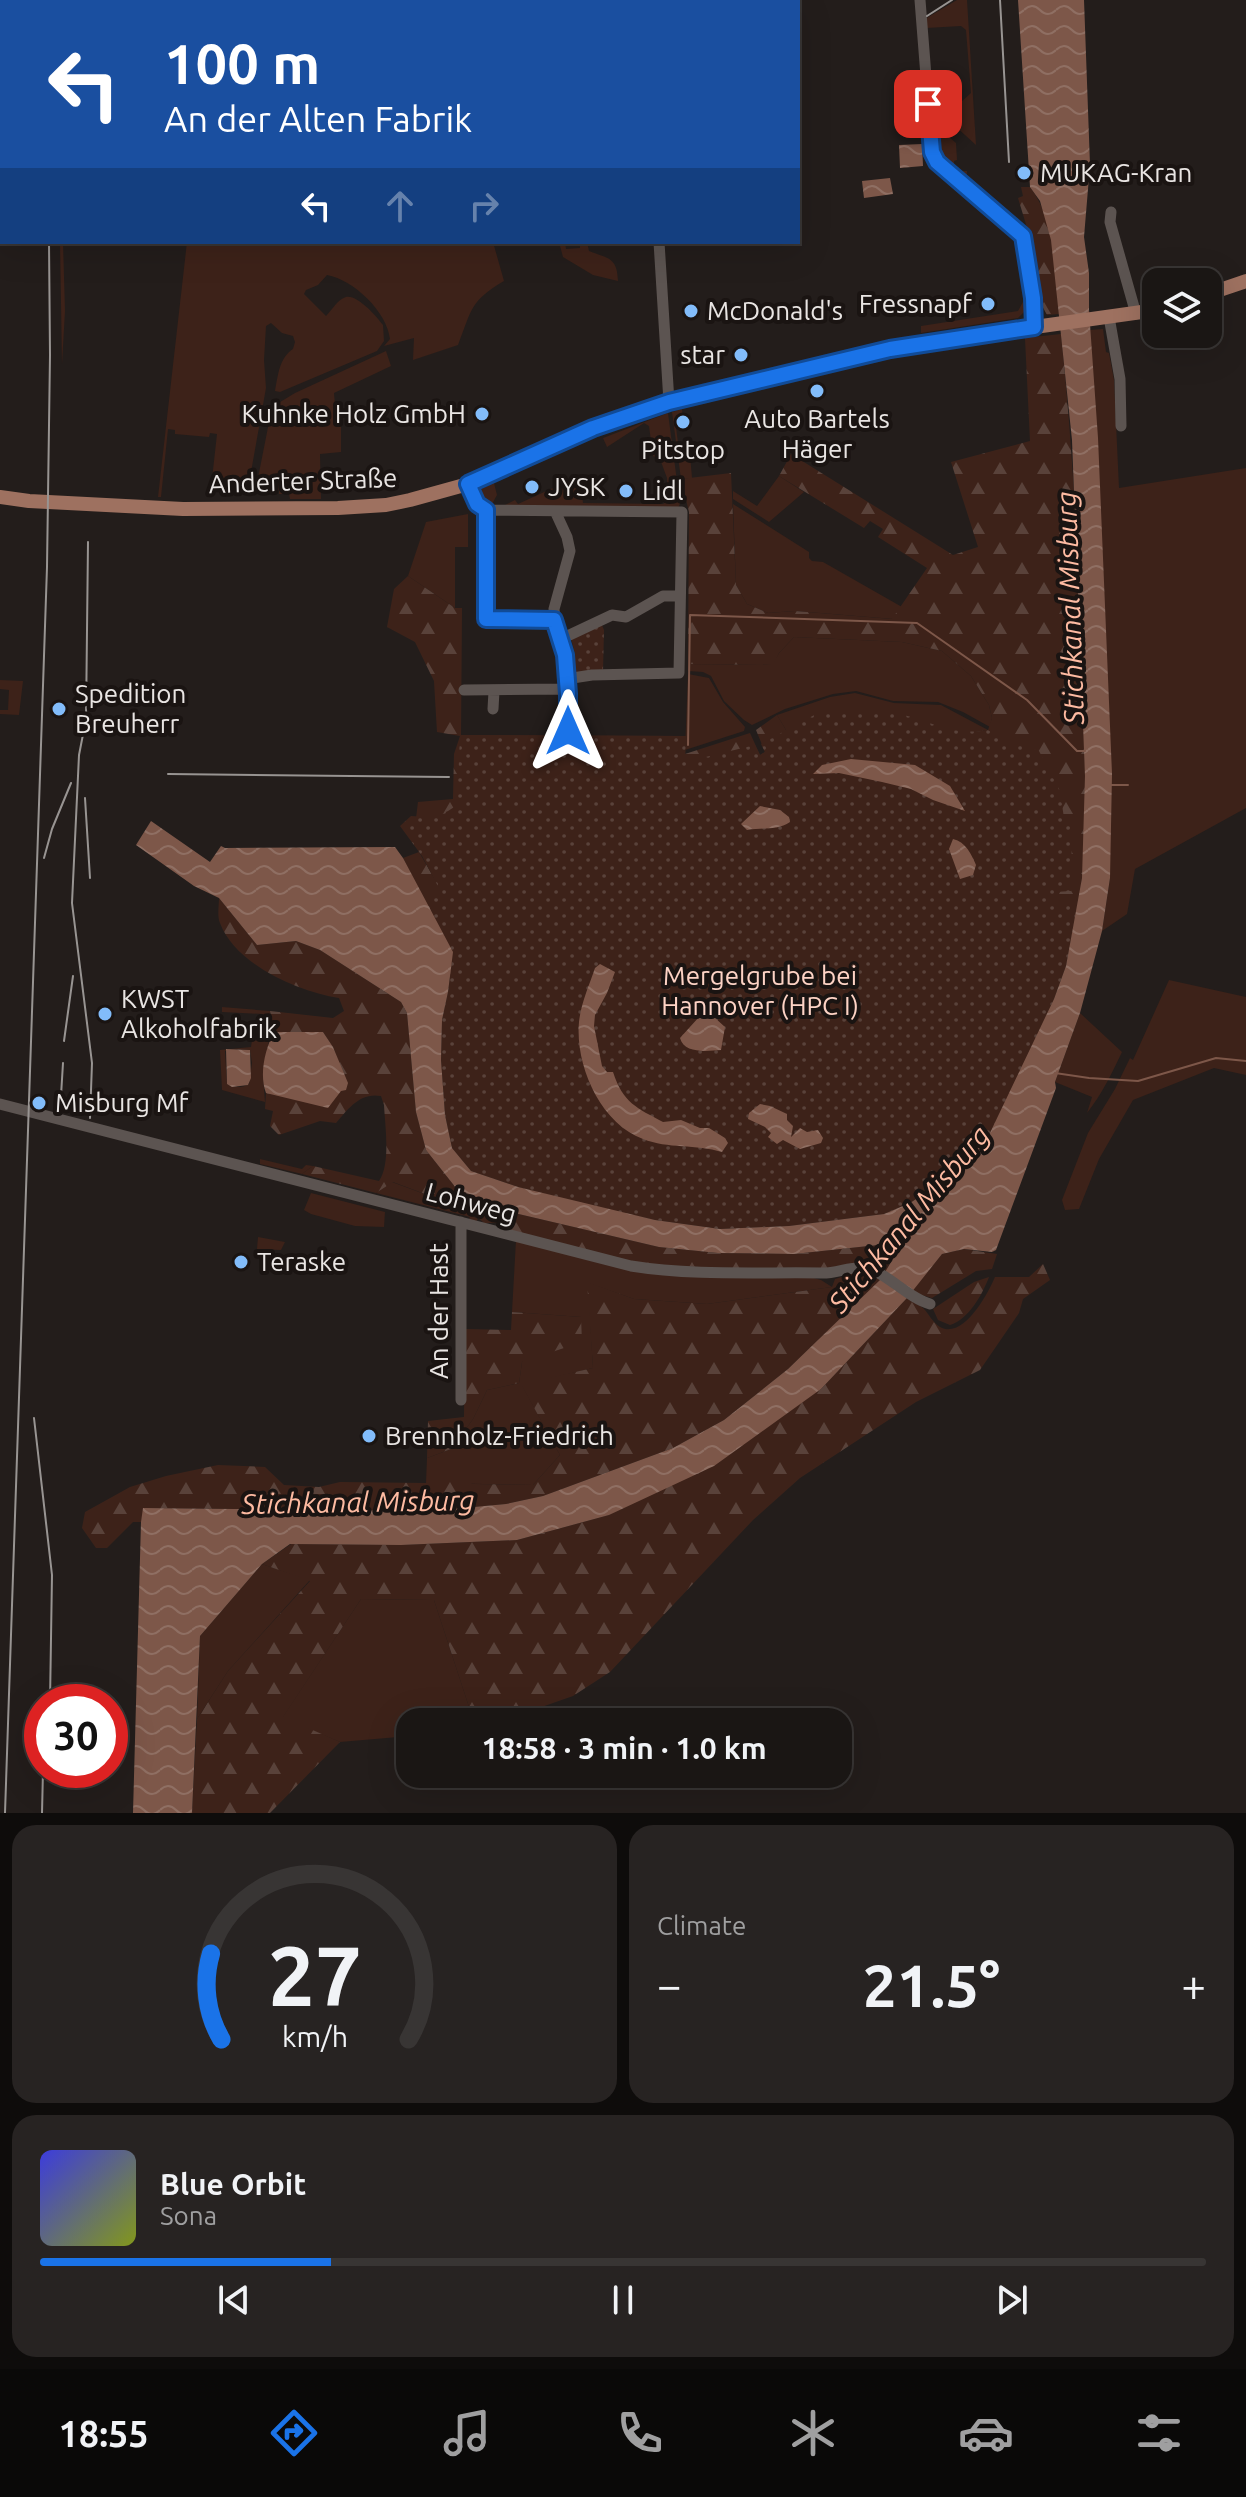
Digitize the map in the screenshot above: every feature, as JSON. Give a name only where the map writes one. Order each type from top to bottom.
[{"type":"main road","points":[[1222,289],[1246,281]]},
{"type":"main road","name":"Anderter Straße","points":[[0,497],[183,509],[338,508],[400,502],[468,484],[593,428],[669,402],[890,349],[1142,313]]},
{"type":"street","points":[[920,0],[932,152],[945,171],[1023,236],[1033,298],[1034,327]]},
{"type":"street","points":[[1111,212],[1110,222],[1136,314]]},
{"type":"street","points":[[659,244],[669,402]]},
{"type":"street","points":[[1103,318],[1120,379],[1121,426]]},
{"type":"street","points":[[464,690],[494,691],[567,684],[592,675],[679,673],[682,512],[486,510],[477,504],[468,484]]},
{"type":"street","points":[[486,510],[486,619],[554,620]]},
{"type":"street","points":[[555,511],[570,551],[554,609],[554,620],[565,655],[568,731]]},
{"type":"street","points":[[561,639],[612,615],[626,617],[663,596],[679,596]]},
{"type":"street","points":[[493,709],[494,691]]},
{"type":"street","name":"Lohweg","points":[[0,1104],[604,1260],[647,1269],[830,1273],[859,1268],[878,1273],[914,1299],[930,1304]]},
{"type":"street","name":"An der Hast","points":[[461,1222],[461,1400]]},
{"type":"green space","points":[[957,0],[967,0],[976,145],[954,125],[934,126],[935,102],[939,120],[954,121],[962,117],[961,102],[971,93],[966,30],[961,26],[926,28],[925,19]]},
{"type":"green space","points":[[941,137],[949,137],[956,143],[954,171],[967,171],[967,183],[948,166],[941,156],[936,144]]},
{"type":"green space","points":[[1021,187],[1030,187],[1039,200],[1050,231],[1059,314],[1047,315],[1039,300],[1028,231],[1018,198],[1023,196]]},
{"type":"green space","points":[[60,244],[63,244],[65,311],[62,364]]},
{"type":"green space","points":[[187,244],[494,244],[504,281],[478,301],[458,345],[413,360],[414,338],[384,346],[390,339],[383,318],[368,299],[348,283],[327,275],[318,285],[306,290],[304,294],[326,316],[343,298],[351,297],[361,303],[383,325],[384,341],[377,351],[280,392],[275,391],[282,362],[295,342],[293,336],[282,333],[271,323],[266,326],[266,388],[251,472],[232,489],[211,488],[217,434],[210,433],[209,437],[175,434],[175,430],[168,429],[161,497],[158,497]]},
{"type":"green space","points":[[560,244],[565,244],[566,249],[587,244],[589,251],[614,263],[618,281],[593,275],[563,257]]},
{"type":"green space","points":[[1024,300],[1027,302],[1024,312],[1018,318],[921,333],[921,326],[1018,311]]},
{"type":"green space","points":[[1103,329],[1114,380],[1119,488],[1246,468],[1246,808],[1135,869],[1127,914],[1102,931],[1110,878],[1090,330]]},
{"type":"green space","name":"Mergelgrube bei Hannover (HPC I)","points":[[1061,334],[1076,522],[1085,758],[1085,832],[1078,904],[518,1187],[425,902],[403,858],[419,852],[497,988],[414,835],[418,802],[453,799],[454,754],[460,736],[437,732],[434,681],[415,642],[387,627],[394,589],[408,576],[455,608],[462,608],[461,735],[686,736],[685,754],[750,733],[760,755],[765,752],[756,730],[777,715],[792,740],[988,730],[992,718],[989,705],[971,676],[942,651],[902,642],[794,637],[773,665],[688,664],[689,512],[681,479],[731,473],[736,585],[747,604],[768,613],[795,611],[892,619],[927,568],[878,537],[883,529],[870,521],[864,528],[779,476],[791,454],[953,555],[978,547],[951,462],[1030,441],[1025,338]]},
{"type":"green space","points":[[386,351],[391,366],[334,393],[336,417],[341,418],[341,452],[320,454],[321,499],[290,499],[289,494],[279,494],[279,490],[256,488],[272,407],[295,393]]},
{"type":"green space","points":[[682,409],[683,418],[675,419],[679,451],[692,450],[681,455],[690,454],[692,478],[681,479],[672,412]]},
{"type":"green space","points":[[668,413],[680,504],[678,508],[510,509],[505,505],[515,500],[518,504],[553,488],[570,488],[571,478],[577,478],[583,503],[663,504],[668,501],[667,478],[660,459],[653,456],[649,426],[644,423],[607,447],[603,438]]},
{"type":"green space","points":[[779,476],[804,492],[769,522],[733,499],[733,491],[757,506]]},
{"type":"green space","points":[[494,483],[497,495],[491,506],[480,501],[477,491]]},
{"type":"green space","points":[[733,504],[809,552],[812,561],[823,562],[902,607],[893,619],[795,611],[768,613],[747,604],[736,585]]},
{"type":"green space","points":[[468,514],[468,547],[455,547],[455,608],[408,576],[426,522]]},
{"type":"green space","points":[[601,623],[604,630],[603,671],[574,674],[575,654],[571,638]]},
{"type":"green space","points":[[794,637],[902,642],[942,651],[971,676],[989,705],[992,718],[990,727],[938,702],[893,701],[856,691],[833,694],[785,709],[752,725],[724,701],[711,676],[688,671],[688,664],[772,665]]},
{"type":"green space","points":[[688,674],[709,678],[723,702],[745,727],[744,731],[685,750]]},
{"type":"green space","points":[[0,680],[23,681],[19,715],[0,714],[0,710],[8,710],[9,690],[0,689]]},
{"type":"green space","points":[[855,693],[894,703],[941,705],[988,730],[792,740],[777,715],[830,697]]},
{"type":"green space","name":"Mergelgrube bei Hannover (HPC I)","points":[[818,713],[893,713],[962,731],[988,730],[1003,740],[1039,751],[1060,791],[1064,818],[1072,826],[1071,891],[1055,892],[1056,903],[1078,904],[1066,966],[1023,1068],[988,1137],[954,1174],[910,1203],[884,1214],[789,1226],[720,1229],[655,1220],[518,1187],[471,1171],[452,1148],[445,1115],[442,1020],[453,952],[425,902],[441,892],[422,856],[400,826],[411,816],[435,816],[457,805],[460,735],[686,736],[685,762],[755,745],[760,755],[765,752],[761,744]]},
{"type":"green space","points":[[219,898],[257,945],[296,941],[320,950],[401,1002],[407,1013],[416,1112],[426,1150],[456,1188],[506,1211],[659,1247],[718,1253],[794,1254],[887,1244],[894,1252],[885,1274],[863,1262],[847,1267],[807,1270],[732,1270],[624,1261],[503,1229],[496,1223],[484,1223],[475,1215],[449,1203],[393,1182],[376,1193],[302,1174],[313,1166],[379,1181],[386,1155],[384,1105],[381,1096],[374,1095],[355,1103],[336,1123],[320,1121],[279,1135],[270,1126],[273,1111],[265,1109],[266,1093],[276,1094],[339,1062],[323,1032],[274,1032],[270,1011],[333,1018],[344,1011],[339,998],[287,982],[270,974],[239,951],[220,923]]},
{"type":"green space","points":[[1169,980],[1246,997],[1246,1075],[1214,1068],[1133,1100],[1099,1159],[1079,1209],[1065,1210],[1062,1200],[1088,1133],[1130,1058],[1133,1060]]},
{"type":"green space","points":[[222,1007],[270,1011],[274,1032],[269,1040],[263,1075],[265,1102],[222,1090],[220,1050],[251,1047],[252,1040],[260,1041],[263,1014],[222,1012]],"holes":[[[250,1050],[249,1084],[238,1087],[227,1084],[225,1051]]]},
{"type":"green space","points":[[1080,1013],[1122,1052],[1087,1113],[1092,1097],[1055,1082]]},
{"type":"green space","points":[[260,1159],[302,1169],[306,1165],[313,1166],[302,1174],[260,1164]]},
{"type":"green space","points":[[392,1182],[449,1203],[478,1219],[476,1222],[470,1217],[376,1193]]},
{"type":"green space","points":[[311,1193],[385,1212],[384,1227],[355,1226],[311,1214],[304,1210]]},
{"type":"green space","points":[[258,1237],[285,1242],[281,1250],[257,1249]]},
{"type":"green space","points":[[516,1240],[803,1275],[832,1287],[707,1304],[634,1299],[588,1283],[593,1368],[522,1385],[560,1455],[533,1485],[426,1483],[427,1458],[451,1449],[473,1419],[487,1390],[519,1383],[522,1362],[581,1317],[512,1312]]},
{"type":"green space","points":[[964,1249],[997,1254],[992,1269],[976,1271],[932,1298],[911,1292],[942,1254]]},
{"type":"green space","points":[[1043,1264],[1050,1280],[1023,1299],[1019,1313],[980,1370],[916,1402],[800,1478],[753,1520],[610,1672],[573,1696],[539,1708],[469,1708],[434,1600],[361,1599],[283,1717],[340,1742],[270,1813],[192,1813],[197,1719],[228,1671],[310,1581],[262,1564],[291,1544],[401,1545],[517,1540],[609,1515],[821,1389],[907,1298],[923,1308],[937,1325],[949,1329],[957,1327],[974,1313],[995,1277],[1029,1277]]},
{"type":"green space","points":[[861,1271],[881,1279],[868,1292],[832,1287],[835,1279]]},
{"type":"green space","points":[[989,1277],[979,1299],[963,1318],[950,1325],[938,1320],[933,1309],[974,1282]]},
{"type":"green space","points":[[587,1282],[634,1299],[707,1304],[832,1287],[868,1292],[788,1369],[724,1420],[673,1448],[543,1496],[506,1504],[431,1511],[144,1508],[141,1522],[133,1522],[107,1548],[96,1548],[82,1528],[85,1512],[130,1487],[218,1465],[265,1467],[284,1485],[319,1487],[340,1482],[426,1483],[454,1468],[472,1484],[533,1485],[560,1455],[521,1384],[593,1368]]},
{"type":"green space","points":[[512,1312],[581,1317],[582,1342],[522,1362],[519,1383],[487,1390],[473,1419],[451,1449],[427,1458],[428,1421],[464,1417],[465,1329],[511,1330]]},
{"type":"green space","points":[[262,1564],[310,1580],[228,1671],[197,1719],[200,1636]]},
{"type":"green space","points":[[361,1599],[434,1600],[469,1708],[396,1708],[396,1737],[340,1742],[282,1718]]},
{"type":"water","name":"Stichkanal Misburg","points":[[1018,0],[1084,0],[1090,165],[1084,237],[1089,273],[1098,438],[1112,774],[1110,878],[1102,931],[1080,1013],[1055,1082],[1056,1088],[996,1250],[964,1249],[942,1254],[907,1298],[821,1389],[714,1466],[609,1515],[517,1540],[401,1545],[290,1544],[262,1564],[200,1636],[192,1813],[133,1813],[143,1508],[431,1511],[506,1504],[543,1496],[673,1448],[724,1420],[788,1369],[881,1279],[894,1252],[887,1244],[794,1254],[718,1253],[659,1247],[506,1211],[456,1188],[426,1150],[416,1112],[407,1013],[401,1002],[320,950],[296,941],[257,945],[219,898],[194,886],[136,845],[151,821],[210,862],[221,846],[395,847],[453,952],[442,1020],[445,1115],[452,1148],[471,1171],[518,1187],[655,1220],[720,1229],[789,1226],[884,1214],[910,1203],[954,1174],[988,1137],[1054,999],[1066,966],[1082,878],[1085,776],[1072,440],[1051,240],[1040,201],[1030,187]]},
{"type":"water","points":[[922,144],[923,166],[900,168],[899,145]]},
{"type":"water","points":[[890,178],[893,194],[864,198],[862,181]]},
{"type":"water","points":[[851,759],[915,765],[950,786],[965,811],[911,789],[839,773],[813,774],[822,765]]},
{"type":"water","points":[[760,806],[780,810],[789,817],[790,822],[775,828],[747,830],[741,824]]},
{"type":"water","points":[[953,839],[970,853],[976,865],[973,875],[960,879],[949,849]]},
{"type":"water","points":[[600,964],[615,972],[595,1015],[594,1026],[602,1066],[607,1072],[613,1072],[626,1098],[646,1113],[663,1122],[681,1120],[700,1128],[709,1128],[725,1138],[728,1143],[722,1152],[643,1139],[614,1120],[593,1091],[581,1056],[579,1022],[583,1001],[595,968]]},
{"type":"water","points":[[699,1017],[715,1018],[725,1027],[721,1050],[691,1049],[682,1043],[680,1038]]},
{"type":"water","points":[[274,1032],[323,1032],[348,1083],[346,1090],[341,1091],[328,1108],[266,1093],[264,1062]]},
{"type":"water","points":[[226,1049],[250,1050],[251,1078],[248,1085],[232,1087],[227,1084]]},
{"type":"water","points":[[760,1104],[787,1114],[787,1120],[793,1126],[791,1137],[800,1128],[807,1132],[818,1130],[823,1138],[821,1143],[800,1149],[783,1140],[777,1144],[768,1137],[771,1133],[765,1127],[748,1119],[749,1113]]},
{"type":"waterway","name":"Stichkanal Misburg","points":[[688,745],[690,615],[917,623],[1027,700],[1077,751],[1085,751]]},
{"type":"waterway","points":[[1111,785],[1128,785]]},
{"type":"waterway","points":[[1055,1073],[1138,1081],[1216,1058],[1246,1061]]},
{"type":"railway","points":[[927,16],[952,0]]},
{"type":"railway","points":[[1000,0],[1009,162]]},
{"type":"railway","points":[[5,1813],[47,567],[49,244]]},
{"type":"railway","points":[[88,542],[86,719],[79,755],[72,903],[92,1063],[90,1118]]},
{"type":"railway","points":[[168,774],[449,777]]},
{"type":"railway","points":[[44,858],[71,783]]},
{"type":"railway","points":[[85,798],[90,878]]},
{"type":"railway","points":[[64,1041],[73,976]]},
{"type":"railway","points":[[60,1112],[63,1063]]},
{"type":"railway","points":[[34,1418],[52,1575],[50,1684]]},
{"type":"railway","points":[[42,1813],[43,1788]]},
{"type":"place","name":"MUKAG-Kran","points":[[1024,173]]},
{"type":"place","name":"Fressnapf","points":[[988,304]]},
{"type":"place","name":"McDonald's","points":[[691,311]]},
{"type":"place","name":"star","points":[[741,355]]},
{"type":"place","name":"Auto Bartels Häger","points":[[817,391]]},
{"type":"place","name":"Kuhnke Holz GmbH","points":[[482,414]]},
{"type":"place","name":"Pitstop","points":[[683,422]]},
{"type":"place","name":"JYSK","points":[[532,487]]},
{"type":"place","name":"Lidl","points":[[626,491]]},
{"type":"place","name":"Spedition Breuherr","points":[[59,709]]},
{"type":"place","name":"KWST Alkoholfabrik","points":[[105,1014]]},
{"type":"place","name":"Misburg Mf","points":[[39,1103]]},
{"type":"place","name":"Teraske","points":[[241,1262]]},
{"type":"place","name":"Brennholz-Friedrich","points":[[369,1436]]},
{"type":"route","points":[[568,731],[565,655],[554,620],[486,619],[486,510],[477,504],[468,484],[593,428],[669,402],[890,349],[1034,327],[1033,298],[1023,236],[937,162],[932,152],[928,104]]}]
